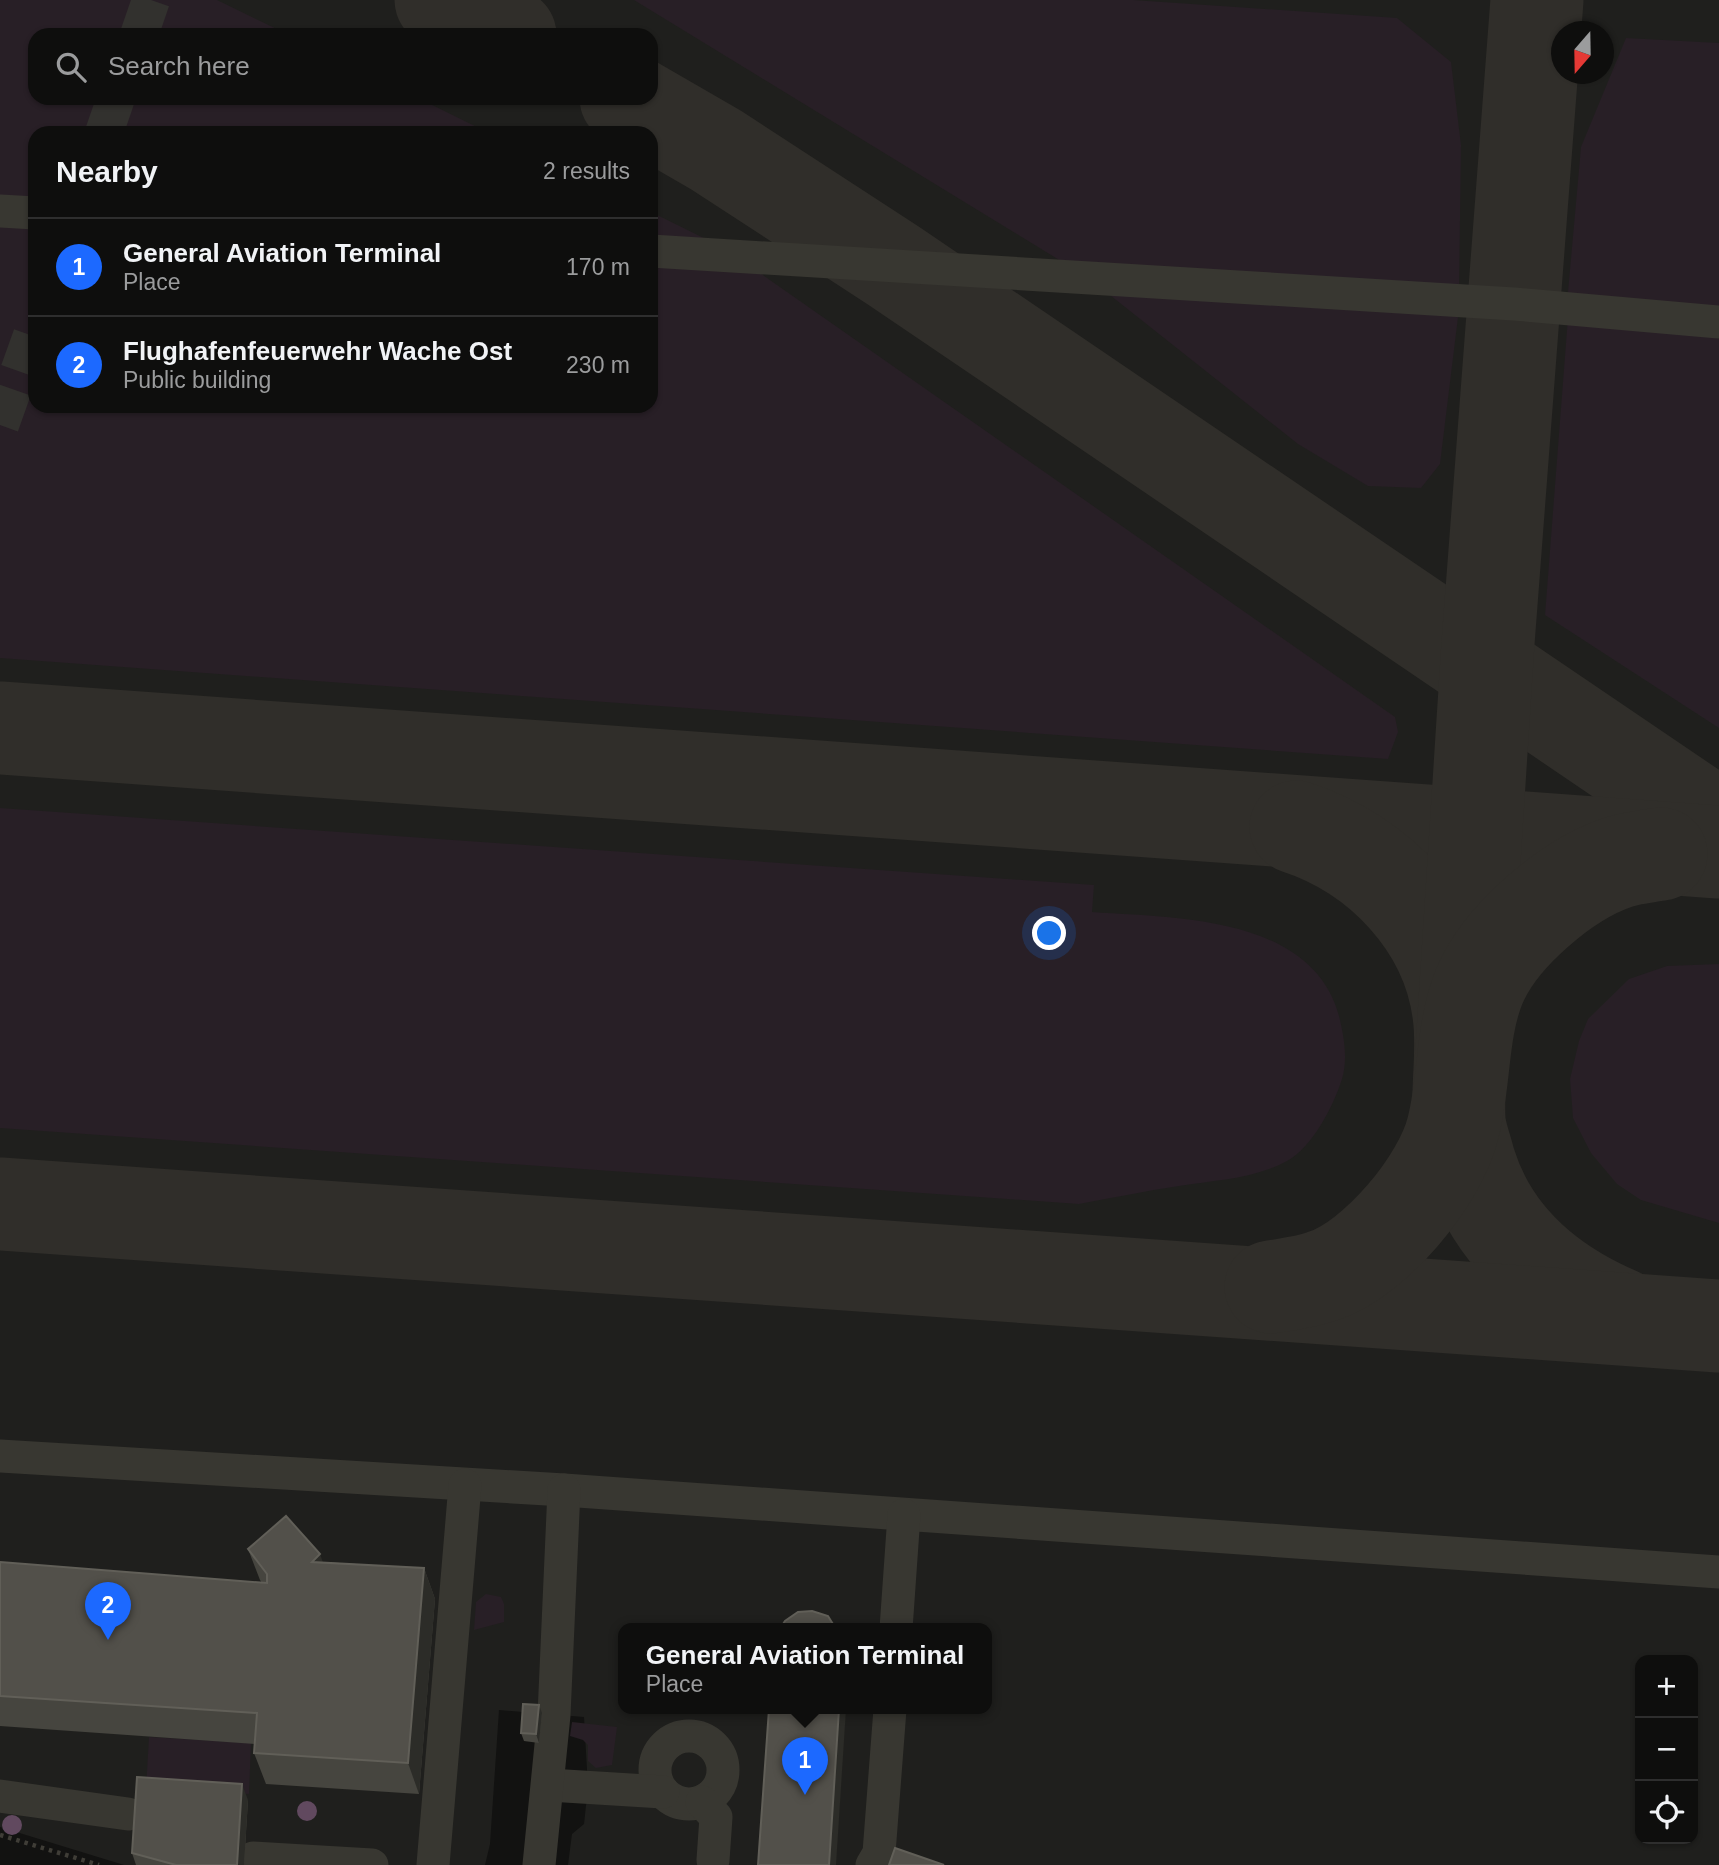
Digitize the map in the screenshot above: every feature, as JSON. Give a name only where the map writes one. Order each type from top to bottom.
[{"type":"lane","points":[[0,211],[28,213]]},
{"type":"lane","points":[[658,251],[1514,304],[1719,322]]},
{"type":"lane","points":[[0,1456],[564,1490],[1719,1572]]},
{"type":"lane","points":[[433,1865],[465,1485]]},
{"type":"lane","points":[[539,1865],[549,1784],[564,1490]]},
{"type":"lane","points":[[896,1623],[904,1514]]},
{"type":"lane","points":[[872,1865],[879,1853],[890,1714]]},
{"type":"lane","points":[[549,1784],[663,1793],[681,1803],[702,1802],[719,1786],[722,1764],[711,1745],[692,1736],[673,1740],[658,1755],[655,1774],[663,1793]]},
{"type":"lane","points":[[0,1796],[128,1814]]},
{"type":"lane","points":[[702,1802],[716,1817],[713,1860]]},
{"type":"lane","points":[[525,1865],[541,1832]]},
{"type":"lane","points":[[253,1858],[372,1865]]},
{"type":"path","points":[[0,1835],[99,1865]]},
{"type":"shaded area","points":[[0,0],[1719,0],[1719,1865],[568,1865],[572,1834],[584,1824],[588,1787],[584,1717],[499,1710],[490,1844],[485,1865],[124,1865],[0,1827]]},
{"type":"shaded area","points":[[0,0],[217,0],[275,28],[28,28],[28,105],[432,105],[475,126],[28,126],[28,202],[0,200]]},
{"type":"shaded area","points":[[634,0],[1133,0],[1397,18],[1451,62],[1461,145],[1459,293],[1074,269]]},
{"type":"shaded area","points":[[1626,38],[1719,43],[1719,314],[1567,303],[1581,147],[1607,84],[1614,84],[1614,67]]},
{"type":"shaded area","points":[[658,215],[722,247],[658,242]]},
{"type":"shaded area","points":[[0,222],[28,224],[28,413],[658,413],[658,260],[750,266],[1395,717],[1398,732],[1388,759],[0,658]]},
{"type":"shaded area","points":[[1101,288],[1459,309],[1440,464],[1421,488],[1368,486],[1298,444]]},
{"type":"shaded area","points":[[1568,317],[1680,327],[1719,339],[1719,728],[1545,615]]},
{"type":"shaded area","points":[[0,808],[1094,885],[1092,912],[1199,921],[1236,928],[1271,940],[1301,958],[1324,983],[1339,1016],[1345,1048],[1344,1071],[1334,1101],[1321,1125],[1305,1146],[1287,1161],[1248,1175],[1079,1204],[0,1128]]},
{"type":"shaded area","points":[[1719,964],[1719,1223],[1641,1200],[1617,1184],[1591,1153],[1573,1118],[1570,1079],[1579,1041],[1588,1019],[1629,979],[1667,966]]},
{"type":"shaded area","points":[[486,1594],[501,1597],[504,1604],[504,1622],[474,1630],[476,1602]]},
{"type":"shaded area","points":[[572,1722],[617,1727],[612,1765],[596,1768],[588,1761],[588,1745],[583,1740],[570,1736]]},
{"type":"shaded area","points":[[149,1737],[251,1743],[249,1794],[146,1788]]},
{"type":"building","points":[[286,1516],[320,1554],[312,1562],[424,1568],[408,1763],[254,1753],[257,1713],[0,1696],[0,1562],[267,1583],[267,1574],[248,1549]]},
{"type":"building","points":[[812,1611],[828,1616],[832,1623],[784,1623],[798,1612]]},
{"type":"building","points":[[523,1704],[539,1705],[536,1734],[521,1733]]},
{"type":"building","points":[[769,1714],[839,1714],[829,1865],[758,1865]]},
{"type":"building","points":[[137,1777],[242,1784],[237,1865],[176,1865],[132,1853]]},
{"type":"building","points":[[895,1848],[944,1865],[889,1865]]},
{"type":"taxiway","points":[[441,0],[496,28]]},
{"type":"taxiway","points":[[1460,1079],[1488,643],[1537,0]]},
{"type":"taxiway","points":[[638,105],[716,150],[894,266],[1719,826]]},
{"type":"taxiway","points":[[0,728],[1719,852]]},
{"type":"taxiway","points":[[1296,827],[1355,855],[1381,875],[1424,923],[1441,951],[1459,1014],[1460,1125],[1479,1188],[1492,1213],[1527,1255],[1571,1289],[1621,1315]]},
{"type":"taxiway","points":[[1271,1287],[1317,1278],[1343,1267],[1384,1236],[1420,1194],[1446,1149],[1457,1111],[1473,1004],[1479,987],[1502,948],[1537,912],[1578,882],[1599,870],[1624,861],[1661,854]]},
{"type":"taxiway","points":[[0,1204],[1719,1326]]},
{"type":"tunnel","points":[[141,28],[151,0]]},
{"type":"tunnel","points":[[106,126],[114,105]]},
{"type":"tunnel","points":[[0,425],[28,347]]},
{"type":"place","name":"Flughafenfeuerwehr Wache Ost","points":[[108,1640]]},
{"type":"place","name":"General Aviation Terminal","points":[[805,1795]]}]
